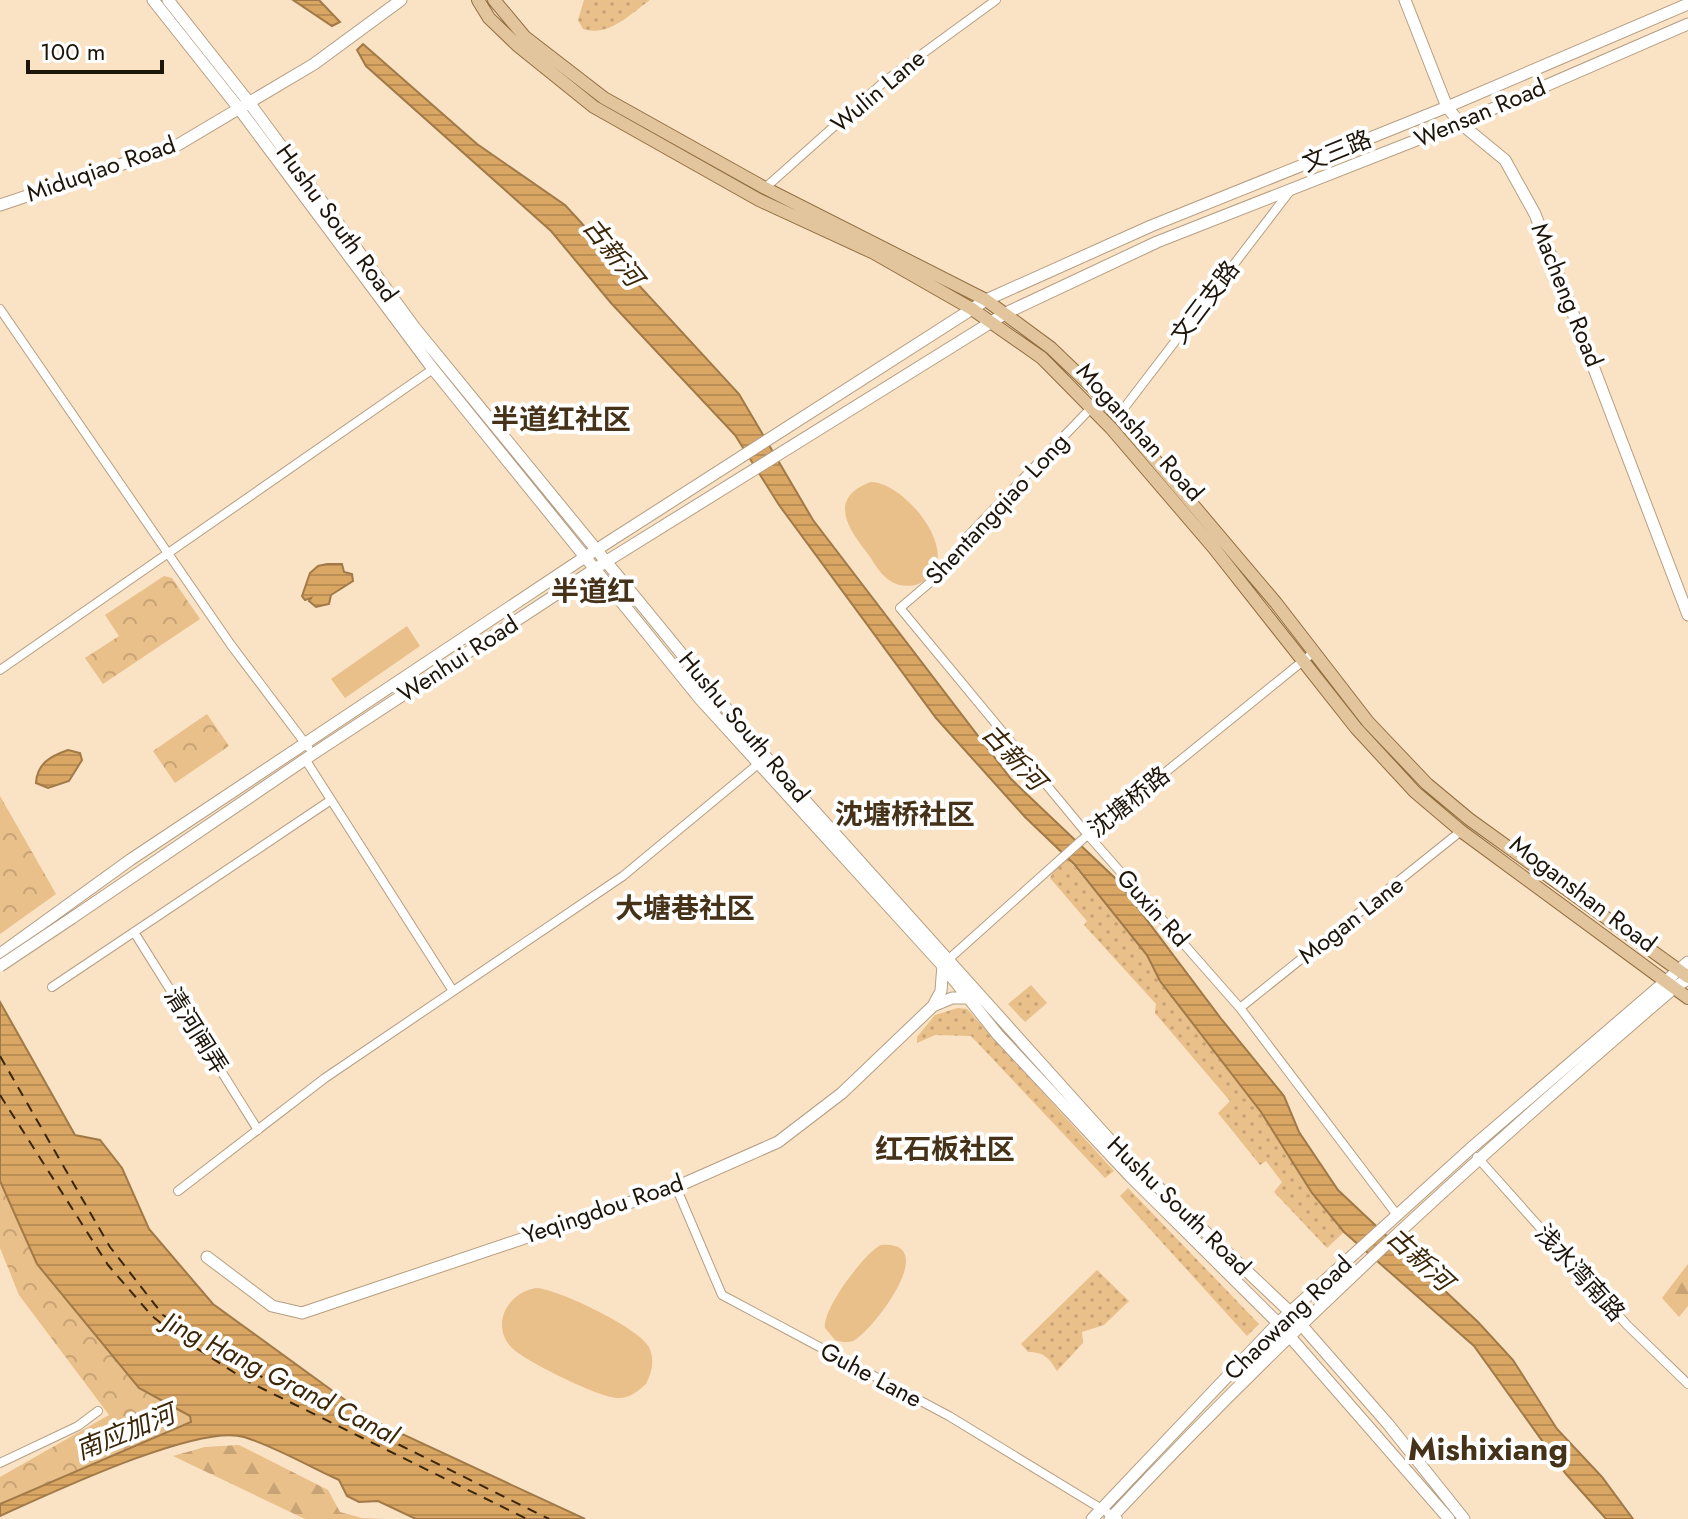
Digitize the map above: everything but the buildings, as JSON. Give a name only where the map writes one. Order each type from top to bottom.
[{"type":"main road","name":"Hushu South Road","points":[[153,0],[243,104],[415,328],[766,757],[1118,1149],[1290,1312],[1388,1424],[1464,1519]]},
{"type":"main road","name":"Hushu South Road","points":[[168,0],[433,369],[757,765],[946,961],[968,998],[1130,1176],[1278,1323],[1444,1517]]},
{"type":"main road","name":"Miduqiao Road","points":[[0,205],[176,146],[314,64],[401,0]]},
{"type":"main road","name":"Moganshan Road","points":[[478,0],[489,18],[517,45],[594,107],[759,200],[874,253],[993,322],[1042,358],[1091,408],[1309,656],[1427,784],[1469,819],[1685,976]]},
{"type":"main road","name":"Moganshan Road","points":[[494,0],[525,37],[604,98],[765,188],[986,300],[1051,348],[1118,416],[1309,656],[1385,759],[1415,792],[1461,831],[1688,998]]},
{"type":"main road","name":"Macheng Road","points":[[1405,0],[1447,107],[1460,123],[1505,160],[1535,214],[1688,615]]},
{"type":"main road","name":"文三路","points":[[986,300],[1151,226],[1447,107],[1688,4]]},
{"type":"main road","name":"Wensan Road","points":[[1006,313],[1157,242],[1460,123],[1688,24]]},
{"type":"main road","name":"Wenhui Road","points":[[0,966],[69,913],[130,860],[585,557],[986,300]]},
{"type":"main road","name":"Wenhui Road","points":[[0,954],[69,913],[607,561],[1006,313]]},
{"type":"main road","points":[[933,1006],[941,991],[946,961]]},
{"type":"main road","name":"Chaowang Road","points":[[1092,1519],[1278,1323],[1397,1215],[1669,984],[1685,976],[1688,962]]},
{"type":"main road","name":"Chaowang Road","points":[[1114,1518],[1233,1389],[1477,1157],[1669,984]]},
{"type":"main road","points":[[933,1006],[952,998],[968,998]]},
{"type":"main road","name":"Yeqingdou Road","points":[[207,1257],[272,1306],[302,1313],[676,1187],[778,1142],[842,1093],[933,1006]]},
{"type":"street","name":"Wulin Lane","points":[[765,188],[885,81],[996,0]]},
{"type":"street","name":"文三支路","points":[[1118,416],[1293,187]]},
{"type":"street","points":[[0,309],[168,555],[305,743],[331,800],[453,991]]},
{"type":"street","points":[[0,670],[433,369]]},
{"type":"street","name":"Shentangqiao Long","points":[[900,608],[947,568],[968,536],[1091,408]]},
{"type":"street","name":"Guxin Rd","points":[[900,608],[1085,837],[1240,1008],[1397,1215]]},
{"type":"street","name":"沈塘桥路","points":[[946,961],[1085,837],[1309,656]]},
{"type":"street","points":[[178,1191],[325,1078],[623,876],[757,765]]},
{"type":"street","points":[[52,987],[331,800]]},
{"type":"street","name":"Mogan Lane","points":[[1240,1008],[1461,831]]},
{"type":"street","name":"清河闸弄","points":[[134,932],[258,1130]]},
{"type":"street","name":"浅水湾南路","points":[[1477,1157],[1627,1325],[1688,1384]]},
{"type":"street","name":"Guhe Lane","points":[[676,1187],[722,1295],[949,1416],[1114,1518]]},
{"type":"street","points":[[0,1463],[78,1426],[98,1411]]},
{"type":"green space","points":[[584,0],[650,0],[618,23],[592,31],[583,29],[578,20]]},
{"type":"green space","points":[[871,482],[899,493],[924,520],[933,536],[938,552],[936,567],[923,582],[905,586],[888,579],[878,570],[854,534],[845,505],[849,496]]},
{"type":"green space","points":[[164,576],[172,578],[200,619],[103,684],[85,658],[119,636],[105,615]]},
{"type":"green space","points":[[407,626],[420,646],[345,698],[331,679]]},
{"type":"green space","points":[[207,714],[229,746],[175,783],[153,751]]},
{"type":"green space","points":[[0,796],[56,894],[0,934]]},
{"type":"green space","points":[[1067,858],[1147,955],[1160,981],[1208,1039],[1261,1112],[1312,1193],[1344,1232],[1327,1248],[1274,1192],[1282,1182],[1266,1161],[1260,1165],[1218,1113],[1230,1101],[1155,1013],[1156,1004],[1084,925],[1087,921],[1050,878],[1055,868]]},
{"type":"green space","points":[[1031,985],[1047,1003],[1025,1022],[1008,1004]]},
{"type":"green space","points":[[958,1008],[967,1009],[1114,1171],[1105,1178],[971,1036],[935,1035],[917,1043],[917,1037],[935,1015]]},
{"type":"green space","points":[[0,1181],[38,1264],[139,1388],[190,1416],[191,1422],[0,1504],[0,1477],[109,1415],[19,1295],[0,1248]]},
{"type":"green space","points":[[1128,1188],[1259,1324],[1247,1336],[1120,1196]]},
{"type":"green space","points":[[881,1245],[899,1247],[906,1257],[897,1288],[862,1335],[850,1342],[835,1340],[825,1328],[830,1309],[855,1270]]},
{"type":"green space","points":[[1688,1264],[1688,1306],[1679,1317],[1662,1298]]},
{"type":"green space","points":[[1097,1270],[1129,1301],[1104,1325],[1082,1332],[1083,1343],[1057,1371],[1046,1357],[1028,1352],[1021,1344]]},
{"type":"green space","points":[[536,1288],[562,1295],[597,1311],[642,1339],[652,1357],[646,1384],[627,1397],[610,1397],[564,1378],[512,1348],[502,1329],[505,1310],[518,1296]]},
{"type":"green space","points":[[239,1445],[328,1490],[340,1512],[362,1518],[385,1519],[305,1519],[173,1456],[205,1447]]},
{"type":"water","points":[[293,0],[319,0],[340,22],[332,26]]},
{"type":"water","points":[[363,44],[477,144],[565,205],[739,394],[813,520],[1011,779],[1116,879],[1222,1020],[1284,1096],[1299,1132],[1338,1190],[1478,1322],[1513,1360],[1557,1429],[1602,1477],[1633,1519],[1606,1519],[1566,1474],[1474,1346],[1344,1232],[1312,1193],[1261,1112],[1160,981],[1147,955],[1074,864],[1025,817],[936,718],[779,505],[735,435],[611,303],[551,231],[366,66],[357,50]]},
{"type":"water","points":[[342,564],[344,572],[352,574],[353,581],[331,595],[329,604],[316,607],[309,601],[311,598],[305,600],[302,596],[310,573],[318,566]]},
{"type":"water","points":[[68,750],[80,753],[82,760],[69,781],[48,788],[36,783],[39,770],[46,761]]},
{"type":"water","name":"Jing Hang Grand Canal","points":[[0,1002],[75,1135],[100,1140],[122,1168],[149,1229],[213,1304],[374,1421],[585,1519],[416,1519],[378,1501],[359,1502],[347,1496],[339,1480],[268,1446],[244,1437],[222,1436],[193,1440],[122,1463],[0,1516],[0,1504],[191,1422],[190,1416],[139,1388],[37,1264],[0,1181]]},
{"type":"ferry route","points":[[0,1056],[110,1247],[163,1315],[230,1361],[549,1519]]},
{"type":"ferry route","points":[[0,1095],[108,1265],[152,1316],[249,1382],[527,1519]]},
{"type":"district","name":"半道红社区","points":[[561,419]]},
{"type":"district","name":"半道红","points":[[593,591]]},
{"type":"district","name":"沈塘桥社区","points":[[905,814]]},
{"type":"district","name":"大塘巷社区","points":[[685,908]]},
{"type":"district","name":"红石板社区","points":[[945,1149]]},
{"type":"district","name":"Mishixiang","points":[[1488,1449]]},
{"type":"water label","name":"古新河","points":[[613,252]]},
{"type":"water label","name":"古新河","points":[[1014,757]]},
{"type":"water label","name":"古新河","points":[[1420,1259]]},
{"type":"water label","name":"南应加河","points":[[125,1432]]}]
